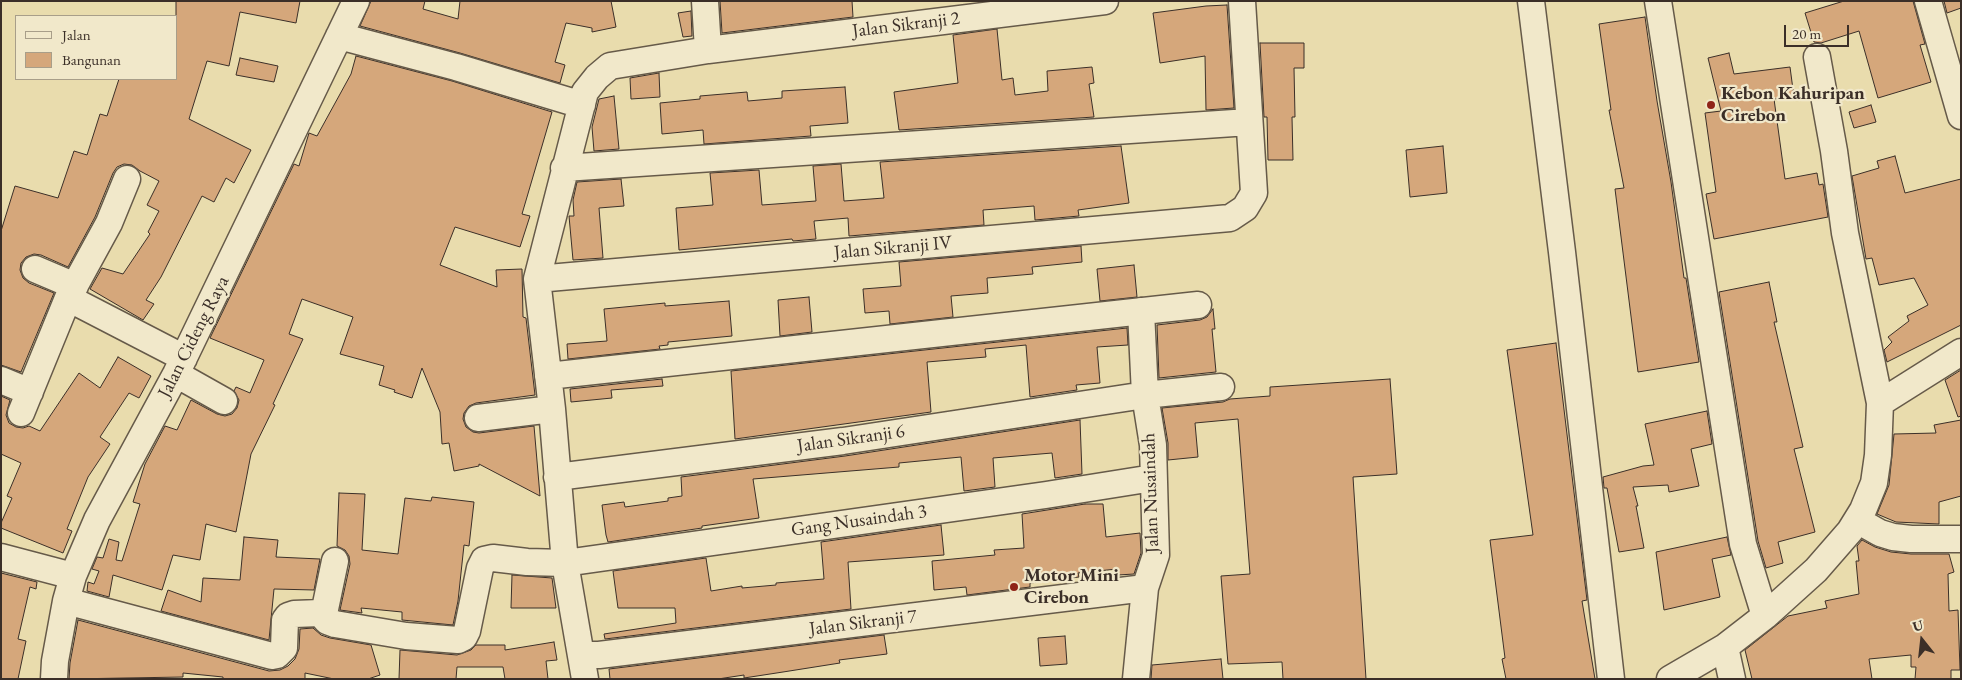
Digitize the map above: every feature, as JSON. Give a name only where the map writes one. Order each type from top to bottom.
[{"type":"street","name":"Jalan Cideng Raya","points":[[54,679],[54,661],[73,576],[97,520],[180,366],[356,1]]},
{"type":"street","points":[[706,1],[708,50]]},
{"type":"street","name":"Jalan Sikranji 2","points":[[537,279],[585,92],[596,77],[610,66],[708,50],[1105,1]]},
{"type":"street","points":[[564,168],[1249,122],[1242,1]]},
{"type":"street","points":[[1531,1],[1611,679]]},
{"type":"street","points":[[1658,1],[1743,544],[1765,616]]},
{"type":"street","points":[[1928,1],[1961,116]]},
{"type":"street","points":[[340,36],[456,67],[582,105]]},
{"type":"street","points":[[1670,679],[1725,647],[1765,616],[1816,570],[1850,531],[1863,510],[1874,483],[1878,455],[1880,403],[1844,225],[1834,151],[1817,58]]},
{"type":"street","name":"Jalan Sikranji IV","points":[[537,279],[1230,218],[1245,208],[1254,193],[1249,122]]},
{"type":"street","points":[[1,380],[26,402],[71,292],[109,223],[127,180]]},
{"type":"street","points":[[35,269],[180,366],[224,401]]},
{"type":"street","points":[[537,279],[552,409],[565,563],[583,667]]},
{"type":"street","points":[[548,376],[1198,305]]},
{"type":"street","name":"Jalan Nusaindah","points":[[1136,679],[1145,588],[1156,555],[1152,445],[1145,395],[1140,311]]},
{"type":"street","points":[[1880,403],[1961,352]]},
{"type":"street","name":"Jalan Sikranji 6","points":[[557,477],[843,441],[1145,395],[1222,387]]},
{"type":"street","points":[[478,418],[552,409]]},
{"type":"street","name":"Gang Nusaindah 3","points":[[320,613],[327,622],[335,624],[406,636],[458,640],[464,637],[467,631],[480,568],[484,560],[492,558],[527,562],[565,563],[1153,478]]},
{"type":"street","points":[[1857,520],[1893,537],[1961,539]]},
{"type":"street","points":[[1,557],[73,576]]},
{"type":"street","points":[[66,602],[272,656],[281,653],[284,648],[285,620],[288,616],[320,613],[327,604],[335,561]]},
{"type":"street","name":"Jalan Sikranji 7","points":[[583,667],[599,655],[1145,588]]},
{"type":"street","points":[[1725,647],[1732,679]]},
{"type":"building","points":[[176,1],[300,1],[296,23],[240,12],[229,66],[207,61],[189,119],[251,150],[234,183],[226,178],[214,202],[202,196],[161,277],[146,300],[154,304],[143,320],[90,289],[102,268],[123,274],[150,234],[148,232],[159,211],[147,205],[159,181],[132,165],[124,164],[117,167],[95,217],[68,267],[41,255],[34,254],[26,257],[21,263],[20,270],[23,278],[29,283],[54,293],[21,372],[1,365],[1,231],[15,186],[58,198],[74,151],[87,155],[100,114],[107,116],[119,80],[178,80],[178,15],[176,15]]},
{"type":"building","points":[[371,1],[425,1],[423,9],[458,19],[460,1],[611,1],[616,27],[592,32],[592,28],[566,23],[555,62],[565,65],[560,83],[360,26]]},
{"type":"building","points":[[720,1],[852,1],[853,17],[722,33]]},
{"type":"building","points":[[1844,1],[1913,1],[1925,44],[1920,45],[1931,82],[1878,98],[1859,31],[1821,43],[1814,42],[1805,13]]},
{"type":"building","points":[[1944,1],[1961,1],[1961,8],[1947,13]]},
{"type":"building","points":[[1227,5],[1234,108],[1206,110],[1205,56],[1160,63],[1153,13]]},
{"type":"building","points":[[691,11],[692,36],[683,37],[678,13]]},
{"type":"building","points":[[1645,17],[1684,278],[1686,278],[1699,362],[1638,372],[1615,189],[1624,188],[1609,110],[1611,110],[1599,24]]},
{"type":"building","points":[[997,29],[1002,80],[1013,78],[1015,95],[1048,91],[1047,71],[1092,67],[1094,83],[1089,84],[1094,117],[899,130],[894,92],[958,83],[953,35]]},
{"type":"building","points":[[1260,43],[1304,43],[1304,68],[1294,68],[1295,117],[1292,117],[1293,160],[1268,160],[1267,117],[1264,117]]},
{"type":"building","points":[[1729,53],[1734,74],[1790,67],[1794,97],[1774,99],[1785,179],[1817,173],[1819,185],[1823,184],[1828,217],[1714,239],[1706,194],[1716,192],[1705,113],[1721,111],[1708,58]]},
{"type":"building","points":[[356,56],[452,81],[552,112],[522,214],[530,216],[520,247],[455,227],[440,265],[497,287],[496,270],[522,269],[523,317],[526,318],[535,395],[476,403],[469,406],[464,413],[463,419],[466,427],[473,432],[479,433],[534,426],[540,496],[479,464],[479,466],[454,471],[449,443],[442,444],[440,412],[422,368],[412,398],[379,385],[384,366],[340,354],[353,317],[302,299],[289,334],[303,339],[273,404],[275,405],[251,454],[236,532],[206,524],[200,560],[173,555],[162,590],[113,575],[109,597],[87,591],[88,582],[94,584],[99,571],[92,569],[97,557],[103,558],[109,539],[119,542],[116,560],[122,561],[140,504],[133,502],[145,464],[165,426],[177,430],[191,400],[217,414],[225,416],[232,414],[237,408],[239,400],[234,391],[236,387],[250,393],[264,360],[210,338],[294,164],[299,166],[309,133],[317,136],[351,74]]},
{"type":"building","points":[[240,58],[278,66],[274,82],[236,75]]},
{"type":"building","points":[[659,73],[660,97],[631,99],[630,78]]},
{"type":"building","points":[[845,87],[848,123],[810,126],[811,136],[704,144],[703,130],[662,134],[660,103],[700,99],[700,96],[747,92],[748,101],[782,98],[782,91]]},
{"type":"building","points":[[614,96],[619,149],[594,151],[592,127],[599,99]]},
{"type":"building","points":[[1871,105],[1876,122],[1854,128],[1849,112]]},
{"type":"building","points":[[1121,146],[1129,203],[1078,210],[1079,216],[1035,220],[1034,206],[983,210],[984,225],[849,236],[848,218],[814,221],[816,239],[793,241],[792,239],[679,250],[676,208],[713,205],[710,173],[759,170],[762,205],[816,201],[813,166],[841,164],[844,201],[884,198],[880,162]]},
{"type":"building","points":[[1443,146],[1447,193],[1410,197],[1406,150]]},
{"type":"building","points":[[1895,156],[1905,193],[1961,179],[1961,325],[1887,362],[1884,350],[1892,342],[1888,337],[1909,321],[1907,316],[1928,305],[1914,278],[1879,285],[1872,258],[1866,259],[1852,176],[1879,168],[1877,161]]},
{"type":"building","points":[[621,179],[624,206],[599,208],[603,258],[573,260],[569,216],[574,216],[573,200],[577,182]]},
{"type":"building","points":[[1081,246],[1082,262],[1032,267],[1033,274],[987,278],[988,293],[951,296],[953,317],[890,324],[889,311],[865,313],[863,289],[901,286],[899,262]]},
{"type":"building","points":[[1134,265],[1137,297],[1100,301],[1097,269]]},
{"type":"building","points":[[1769,282],[1777,322],[1774,322],[1803,447],[1794,449],[1815,532],[1778,542],[1783,563],[1766,568],[1758,541],[1719,292]]},
{"type":"building","points":[[809,297],[812,332],[780,336],[778,300]]},
{"type":"building","points":[[729,301],[732,336],[668,342],[668,345],[659,346],[660,349],[568,359],[567,344],[607,341],[604,309],[665,303],[665,306]]},
{"type":"building","points":[[1213,309],[1215,329],[1212,329],[1216,372],[1159,378],[1157,325],[1200,320],[1207,317]]},
{"type":"building","points":[[1127,328],[1128,345],[1097,347],[1100,383],[1076,385],[1077,390],[1030,397],[1026,345],[985,349],[986,357],[927,362],[931,412],[735,439],[731,371]]},
{"type":"building","points":[[1556,343],[1587,600],[1582,601],[1595,679],[1506,679],[1502,659],[1505,658],[1490,540],[1533,535],[1507,350]]},
{"type":"building","points":[[118,357],[151,376],[139,398],[129,393],[100,437],[110,444],[88,477],[67,529],[72,531],[63,553],[1,528],[1,523],[12,498],[7,496],[21,463],[1,454],[1,396],[10,400],[6,415],[9,423],[16,427],[23,428],[29,426],[40,431],[79,373],[100,388]]},
{"type":"building","points":[[1961,370],[1961,416],[1958,417],[1945,380]]},
{"type":"building","points":[[662,379],[663,386],[611,390],[612,398],[571,402],[570,389]]},
{"type":"building","points":[[1390,379],[1397,474],[1353,477],[1366,679],[1283,679],[1282,662],[1228,664],[1221,576],[1250,574],[1238,419],[1195,423],[1198,457],[1168,460],[1168,443],[1162,408],[1270,396],[1270,387]]},
{"type":"building","points":[[1707,411],[1712,444],[1691,449],[1699,486],[1669,492],[1668,485],[1633,487],[1638,506],[1636,506],[1644,548],[1619,552],[1607,488],[1604,488],[1603,477],[1643,466],[1654,465],[1645,424]]},
{"type":"building","points":[[1080,420],[1082,474],[1055,478],[1052,453],[993,458],[995,487],[964,491],[961,457],[899,463],[899,467],[753,479],[759,518],[608,542],[606,535],[602,505],[624,502],[625,507],[668,501],[668,498],[682,496],[681,477],[845,456]]},
{"type":"building","points":[[1961,420],[1961,496],[1939,502],[1939,524],[1896,522],[1877,514],[1889,485],[1894,434],[1936,433],[1934,425]]},
{"type":"building","points":[[339,493],[365,494],[362,550],[398,554],[405,498],[431,501],[432,497],[474,502],[469,546],[464,545],[458,601],[453,625],[402,620],[402,612],[361,608],[362,613],[340,610],[350,564],[349,556],[345,550],[337,546]]},
{"type":"building","points":[[1085,504],[1103,504],[1106,537],[1140,533],[1141,553],[1134,574],[1118,575],[1117,569],[1078,573],[1079,577],[1030,583],[1030,587],[967,595],[966,587],[934,590],[932,561],[995,555],[994,550],[1024,548],[1022,514]]},
{"type":"building","points":[[941,525],[944,555],[848,562],[851,609],[605,639],[604,634],[676,623],[675,608],[618,608],[613,571],[706,558],[711,591],[742,586],[742,588],[824,579],[821,542]]},
{"type":"building","points":[[244,537],[278,540],[276,557],[320,559],[314,590],[274,589],[269,640],[161,611],[168,590],[201,602],[203,578],[240,580]]},
{"type":"building","points":[[1727,537],[1731,555],[1712,559],[1720,597],[1664,610],[1656,552]]},
{"type":"building","points":[[1862,540],[1891,552],[1949,554],[1954,572],[1948,574],[1949,611],[1958,610],[1960,670],[1951,670],[1951,679],[1915,679],[1916,667],[1911,667],[1911,655],[1869,659],[1872,679],[1752,679],[1745,650],[1788,616],[1827,608],[1825,601],[1859,594],[1856,561],[1859,561],[1857,546]]},
{"type":"building","points":[[1,573],[37,582],[36,589],[30,587],[18,639],[26,641],[18,679],[1,679]]},
{"type":"building","points":[[512,575],[552,578],[556,608],[511,608]]},
{"type":"building","points":[[78,620],[269,671],[280,670],[288,666],[295,659],[299,649],[300,629],[313,628],[321,635],[330,638],[371,645],[380,675],[368,679],[334,679],[305,673],[305,679],[223,679],[223,677],[183,673],[183,677],[69,679]]},
{"type":"building","points":[[884,635],[887,654],[839,660],[840,663],[744,678],[744,675],[718,679],[610,679],[609,669]]},
{"type":"building","points":[[1065,636],[1067,664],[1040,666],[1038,638]]},
{"type":"building","points":[[554,642],[557,660],[546,661],[548,679],[505,679],[503,667],[457,667],[456,679],[399,679],[400,650],[457,655],[471,650],[476,645],[505,645],[505,650]]},
{"type":"building","points":[[1221,659],[1223,679],[1151,679],[1152,665]]},
{"type":"place","name":"Kebon Kahuripan Cirebon","points":[[1711,105]]},
{"type":"place","name":"Motor Mini Cirebon","points":[[1014,587]]}]
